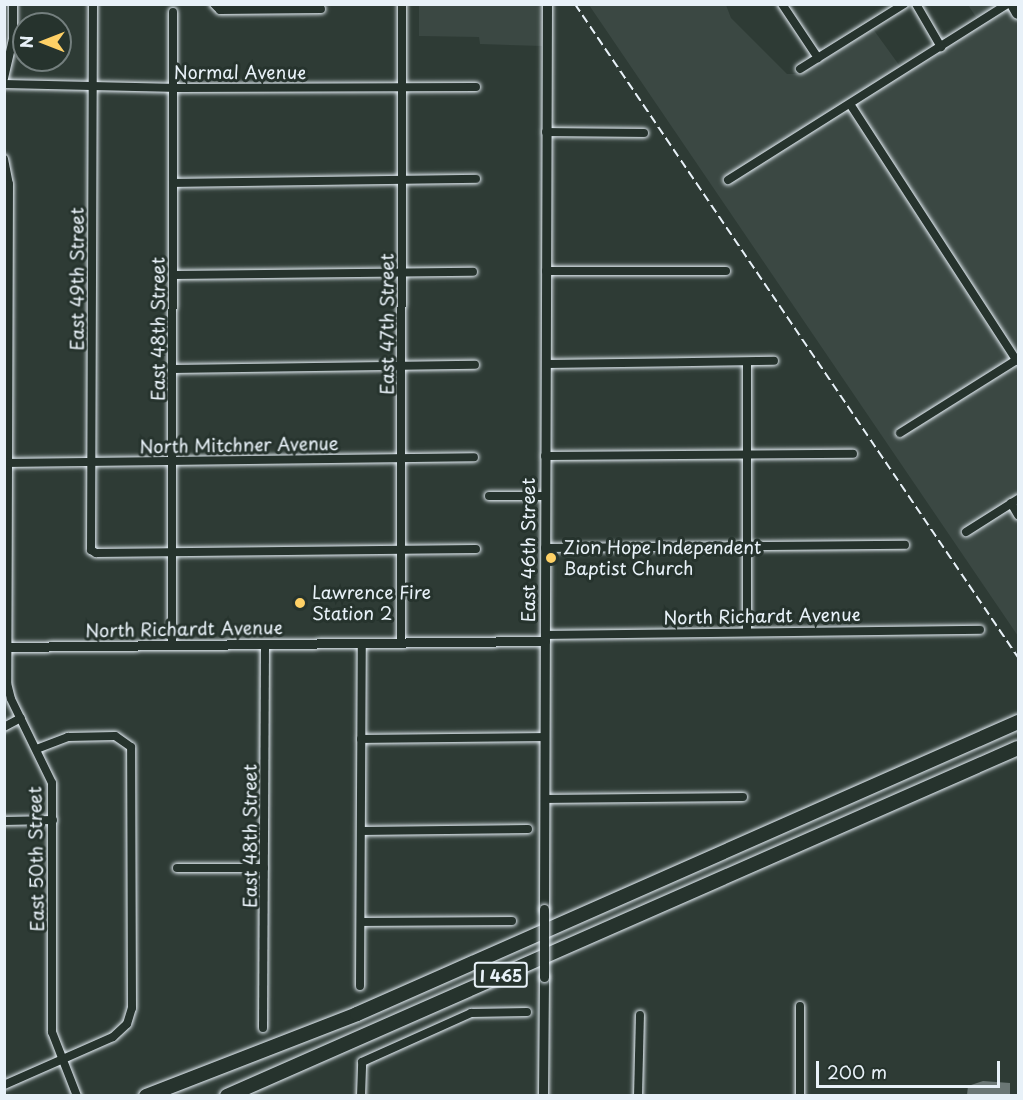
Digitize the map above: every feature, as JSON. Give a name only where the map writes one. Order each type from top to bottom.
[{"type":"highway","points":[[949,752],[1018,715]]},
{"type":"highway","name":"I 465","points":[[172,1095],[254,1056],[1018,722]]},
{"type":"highway","name":"I 465","points":[[227,1095],[1014,751]]},
{"type":"highway","points":[[146,1095],[254,1056]]},
{"type":"main road","points":[[1013,4],[1018,13]]},
{"type":"street","points":[[4,78],[13,40],[13,4]]},
{"type":"street","name":"East 49th Street","points":[[93,4],[91,462],[93,552],[172,552]]},
{"type":"street","name":"East 47th Street","points":[[401,643],[402,4]]},
{"type":"street","name":"East 46th Street","points":[[543,1095],[547,4]]},
{"type":"street","points":[[782,4],[818,58]]},
{"type":"street","points":[[800,69],[904,4]]},
{"type":"street","points":[[916,4],[941,47]]},
{"type":"street","points":[[728,180],[1008,4]]},
{"type":"street","points":[[217,7],[321,9]]},
{"type":"street","name":"East 48th Street","points":[[172,645],[173,12]]},
{"type":"street","name":"Normal Avenue","points":[[4,84],[93,87],[476,87]]},
{"type":"street","points":[[850,104],[1018,360],[900,433]]},
{"type":"street","points":[[546,132],[644,133]]},
{"type":"street","name":"East 50th Street","points":[[4,159],[9,184],[6,463],[8,688],[52,783],[52,1032],[61,1060],[77,1095]]},
{"type":"street","points":[[173,183],[476,179]]},
{"type":"street","points":[[546,271],[726,271]]},
{"type":"street","points":[[173,275],[473,272]]},
{"type":"street","points":[[747,362],[747,632]]},
{"type":"street","points":[[546,364],[774,362]]},
{"type":"street","points":[[172,369],[474,365]]},
{"type":"street","points":[[545,456],[853,454]]},
{"type":"street","name":"North Mitchner Avenue","points":[[6,463],[474,458]]},
{"type":"street","points":[[489,496],[545,496]]},
{"type":"street","points":[[966,532],[1015,501],[1018,516]]},
{"type":"street","points":[[545,548],[905,545]]},
{"type":"street","points":[[172,552],[476,549]]},
{"type":"street","name":"North Richardt Avenue","points":[[6,647],[401,643],[747,632],[980,630]]},
{"type":"street","points":[[360,986],[362,643]]},
{"type":"street","name":"East 48th Street","points":[[263,1028],[265,644]]},
{"type":"street","points":[[4,727],[21,718]]},
{"type":"street","points":[[4,1085],[111,1038],[125,1026],[132,1008],[132,754],[126,741],[115,736],[70,736],[37,749]]},
{"type":"street","points":[[362,739],[545,737]]},
{"type":"street","points":[[545,799],[743,797]]},
{"type":"street","points":[[4,820],[53,820]]},
{"type":"street","points":[[362,831],[528,829]]},
{"type":"street","points":[[177,868],[264,868]]},
{"type":"street","points":[[361,922],[512,921]]},
{"type":"street","points":[[800,1006],[800,1095]]},
{"type":"street","points":[[361,1095],[362,1062],[471,1013],[527,1012]]},
{"type":"street","points":[[638,1095],[640,1015]]},
{"type":"shaded area","points":[[419,5],[542,5],[542,46],[480,44],[479,37],[419,36]]},
{"type":"shaded area","points":[[589,5],[726,5],[731,18],[787,74],[801,74],[873,29],[902,69],[978,20],[968,5],[1009,5],[1018,19],[1018,636]]},
{"type":"shaded area","points":[[983,1081],[1010,1083],[1010,1095],[967,1095],[968,1086]]},
{"type":"railway","points":[[575,4],[1018,657]]},
{"type":"place","name":"Zion Hope Independent Baptist Church","points":[[551,558]]},
{"type":"place","name":"Lawrence Fire Station 2","points":[[300,603]]}]
